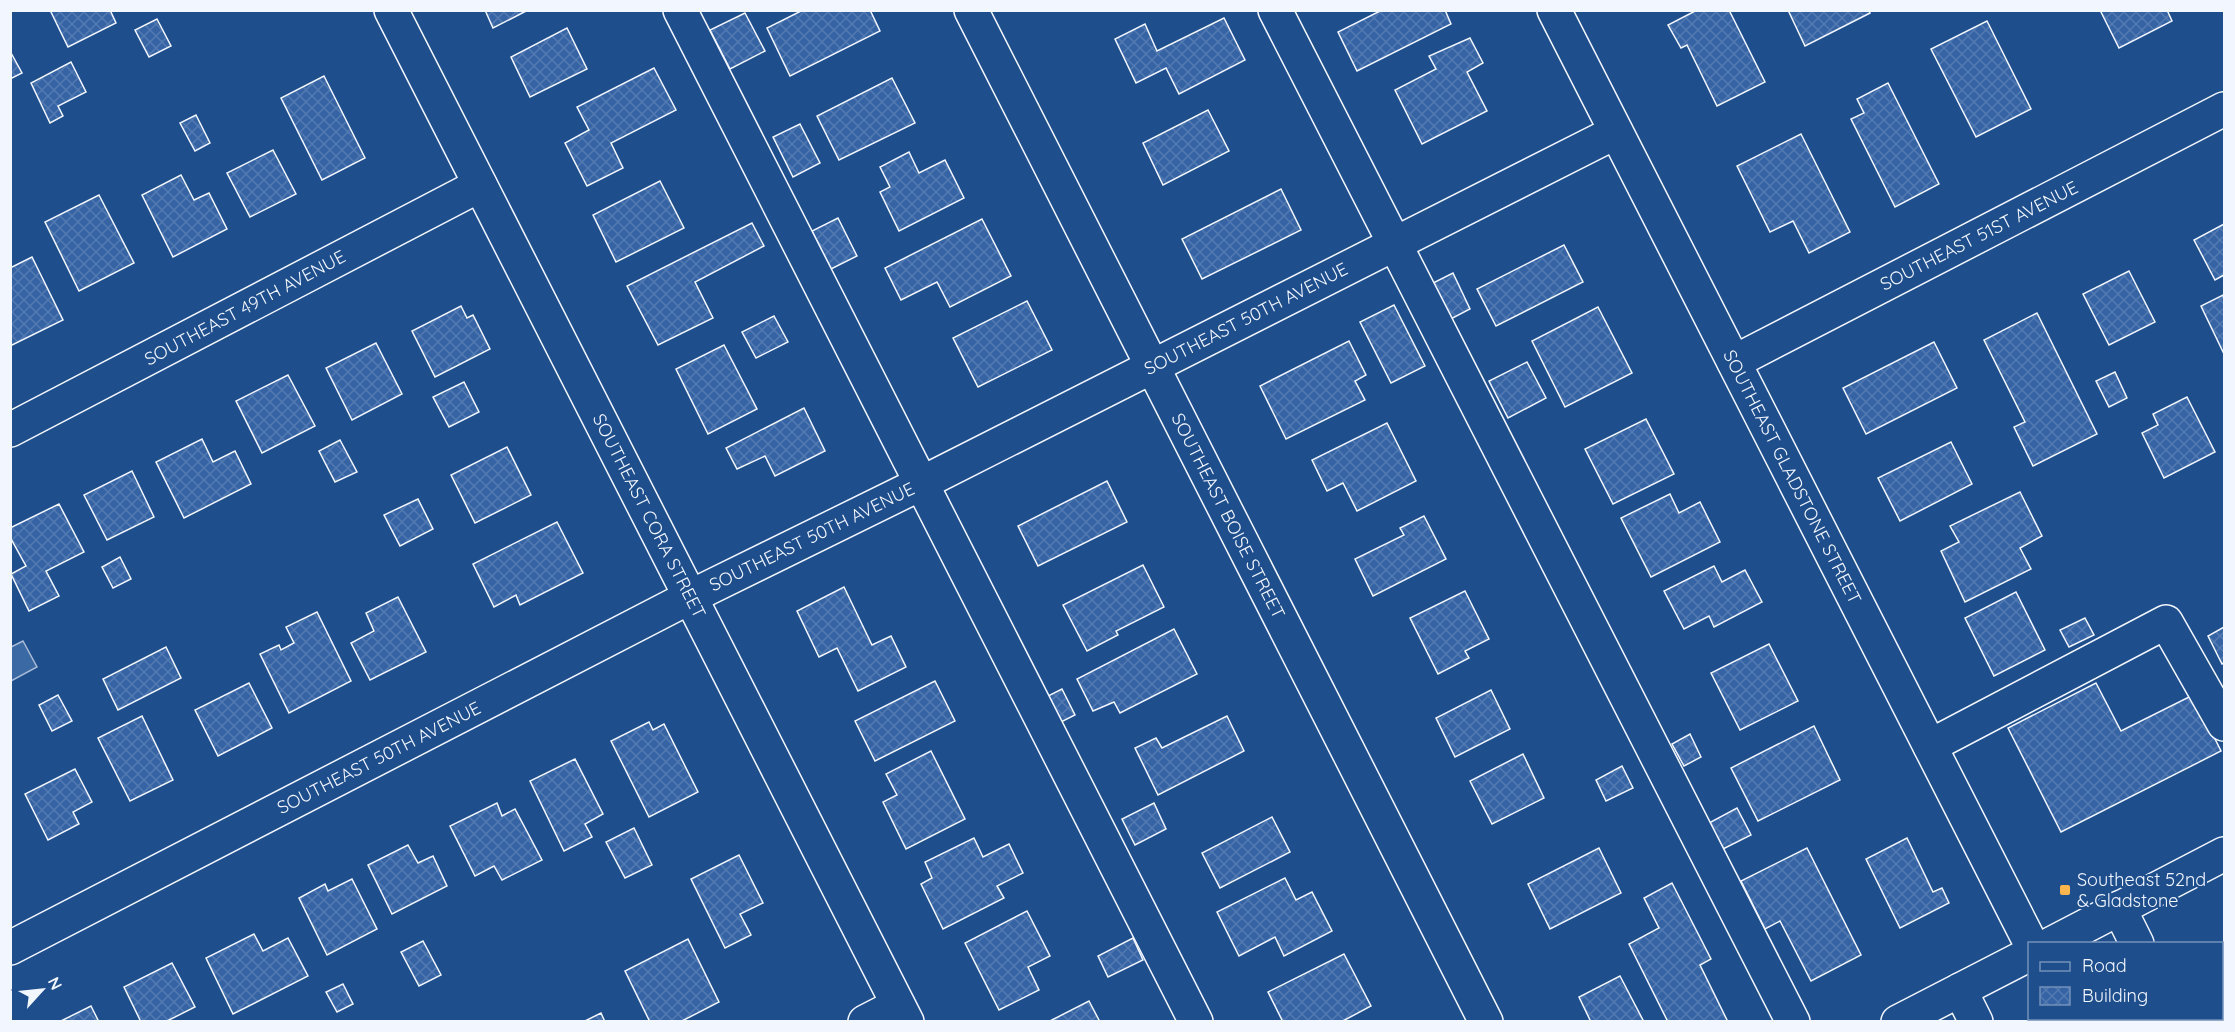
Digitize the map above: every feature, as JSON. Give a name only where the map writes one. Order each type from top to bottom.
[{"type":"street","name":"SOUTHEAST CORA STREET","points":[[391,10],[902,1013]]},
{"type":"street","points":[[680,10],[1196,1022]]},
{"type":"street","name":"SOUTHEAST BOISE STREET","points":[[971,10],[1486,1022]]},
{"type":"street","points":[[1275,10],[1793,1022]]},
{"type":"street","name":"SOUTHEAST GLADSTONE STREET","points":[[1554,10],[2030,942]]},
{"type":"street","name":"SOUTHEAST 51ST AVENUE","points":[[1734,362],[2224,109]]},
{"type":"street","name":"SOUTHEAST 50TH AVENUE","points":[[10,948],[690,597],[922,483],[1616,132]]},
{"type":"street","name":"SOUTHEAST 49TH AVENUE","points":[[10,430],[480,185]]},
{"type":"street","points":[[1930,746],[2166,622],[2224,724]]},
{"type":"street","points":[[2055,942],[2224,854]]},
{"type":"street","points":[[2119,908],[2136,942]]},
{"type":"street","points":[[1898,1022],[2028,955]]},
{"type":"street","points":[[1960,990],[1976,1022]]},
{"type":"street","points":[[865,1022],[902,1013]]},
{"type":"water","points":[[23,641],[37,667],[11,681],[11,647]]},
{"type":"building","points":[[50,10],[110,10],[116,23],[68,47]]},
{"type":"building","points":[[485,10],[528,10],[493,28]]},
{"type":"building","points":[[803,10],[870,10],[880,31],[790,76],[767,28]]},
{"type":"building","points":[[1382,10],[1445,10],[1451,24],[1357,71],[1338,32]]},
{"type":"building","points":[[1697,10],[1729,10],[1765,82],[1717,106],[1687,45],[1681,48],[1668,25]]},
{"type":"building","points":[[1788,10],[1869,10],[1870,13],[1805,46]]},
{"type":"building","points":[[2100,10],[2167,10],[2172,21],[2119,48]]},
{"type":"building","points":[[745,13],[765,51],[730,69],[710,30]]},
{"type":"building","points":[[1224,18],[1245,60],[1179,94],[1166,68],[1136,83],[1115,39],[1145,24],[1157,51]]},
{"type":"building","points":[[157,19],[171,46],[149,57],[135,30]]},
{"type":"building","points":[[1987,21],[2031,109],[1976,137],[1931,49]]},
{"type":"building","points":[[567,28],[587,69],[530,97],[511,57]]},
{"type":"building","points":[[1470,38],[1483,63],[1467,72],[1487,111],[1422,144],[1395,90],[1436,69],[1429,56]]},
{"type":"building","points":[[10,51],[22,73],[10,79]]},
{"type":"building","points":[[71,62],[86,92],[58,106],[63,116],[50,123],[31,83]]},
{"type":"building","points":[[654,68],[676,110],[611,143],[623,168],[587,186],[565,143],[589,130],[577,107]]},
{"type":"building","points":[[324,76],[365,158],[322,180],[281,98]]},
{"type":"building","points":[[892,78],[915,123],[839,160],[817,116]]},
{"type":"building","points":[[1888,83],[1939,184],[1895,207],[1851,119],[1864,113],[1857,99]]},
{"type":"building","points":[[1208,110],[1229,151],[1163,185],[1143,143]]},
{"type":"building","points":[[196,115],[210,143],[195,151],[180,123]]},
{"type":"building","points":[[800,124],[820,163],[793,177],[773,137]]},
{"type":"building","points":[[1801,134],[1850,232],[1809,253],[1793,221],[1770,232],[1737,166]]},
{"type":"building","points":[[273,150],[296,194],[250,217],[227,173]]},
{"type":"building","points":[[909,152],[919,173],[945,160],[964,198],[899,231],[880,192],[890,187],[880,167]]},
{"type":"building","points":[[181,175],[194,200],[209,193],[227,229],[173,257],[142,195]]},
{"type":"building","points":[[660,181],[684,228],[616,262],[593,215]]},
{"type":"building","points":[[1281,189],[1301,230],[1202,279],[1182,239]]},
{"type":"building","points":[[99,195],[134,263],[79,291],[45,222]]},
{"type":"building","points":[[838,218],[857,256],[831,269],[812,231]]},
{"type":"building","points":[[982,219],[1011,276],[950,307],[937,282],[901,300],[885,268]]},
{"type":"building","points":[[752,223],[764,246],[695,282],[713,318],[658,345],[627,286]]},
{"type":"building","points":[[2224,224],[2224,275],[2215,280],[2194,240]]},
{"type":"building","points":[[1564,245],[1583,282],[1496,326],[1477,289]]},
{"type":"building","points":[[32,257],[63,320],[10,346],[10,268]]},
{"type":"building","points":[[2129,271],[2155,322],[2109,345],[2083,294]]},
{"type":"building","points":[[1453,273],[1470,309],[1445,322],[1427,286]]},
{"type":"building","points":[[2223,295],[2224,299],[2224,354],[2201,306]]},
{"type":"building","points":[[1027,301],[1052,350],[978,387],[953,338]]},
{"type":"building","points":[[1394,305],[1425,366],[1391,383],[1360,322]]},
{"type":"building","points":[[461,306],[467,318],[473,315],[490,349],[435,377],[412,331]]},
{"type":"building","points":[[1598,307],[1632,373],[1565,407],[1532,341]]},
{"type":"building","points":[[2037,313],[2097,434],[2033,466],[2014,427],[2025,422],[1984,340]]},
{"type":"building","points":[[774,316],[788,342],[756,358],[742,332]]},
{"type":"building","points":[[1349,341],[1366,375],[1355,381],[1365,400],[1286,439],[1260,386]]},
{"type":"building","points":[[1934,342],[1957,388],[1866,434],[1843,388]]},
{"type":"building","points":[[376,343],[402,394],[352,420],[326,368]]},
{"type":"building","points":[[724,345],[757,409],[708,434],[676,369]]},
{"type":"building","points":[[1527,362],[1546,398],[1508,418],[1489,381]]},
{"type":"building","points":[[2115,372],[2127,398],[2109,407],[2096,381]]},
{"type":"building","points":[[288,375],[315,426],[262,453],[236,401]]},
{"type":"building","points":[[464,382],[479,412],[449,427],[433,397]]},
{"type":"building","points":[[2187,397],[2215,452],[2164,478],[2142,433],[2158,425],[2153,414]]},
{"type":"building","points":[[804,408],[825,451],[775,476],[765,456],[737,469],[726,448]]},
{"type":"building","points":[[1646,419],[1674,474],[1613,504],[1585,449]]},
{"type":"building","points":[[1387,423],[1416,481],[1357,511],[1343,483],[1327,491],[1312,460]]},
{"type":"building","points":[[202,439],[213,462],[235,451],[251,484],[184,518],[156,462]]},
{"type":"building","points":[[340,440],[357,472],[335,482],[319,451]]},
{"type":"building","points":[[1951,442],[1972,484],[1900,521],[1878,478]]},
{"type":"building","points":[[507,447],[531,495],[475,523],[451,475]]},
{"type":"building","points":[[132,471],[154,517],[107,540],[84,495]]},
{"type":"building","points":[[1107,481],[1127,522],[1038,566],[1018,526]]},
{"type":"building","points":[[2020,492],[2042,536],[2020,548],[2031,569],[1965,602],[1941,551],[1959,542],[1950,526]]},
{"type":"building","points":[[1670,494],[1679,513],[1700,502],[1720,542],[1651,577],[1621,518]]},
{"type":"building","points":[[418,499],[433,529],[400,546],[384,515]]},
{"type":"building","points":[[59,504],[84,552],[46,571],[59,596],[29,611],[11,574],[26,566],[10,537],[10,528]]},
{"type":"building","points":[[1424,516],[1446,559],[1373,596],[1355,559],[1404,535],[1400,528]]},
{"type":"building","points":[[557,522],[583,573],[520,605],[516,595],[494,607],[473,564]]},
{"type":"building","points":[[120,557],[131,579],[113,588],[102,567]]},
{"type":"building","points":[[1143,565],[1164,607],[1116,631],[1118,635],[1087,651],[1063,605]]},
{"type":"building","points":[[1714,566],[1722,582],[1745,570],[1762,602],[1714,627],[1709,616],[1684,629],[1664,591]]},
{"type":"building","points":[[844,587],[872,645],[891,636],[906,667],[858,691],[837,648],[819,657],[797,611]]},
{"type":"building","points":[[1465,591],[1489,639],[1465,651],[1469,658],[1438,674],[1410,618]]},
{"type":"building","points":[[2016,592],[2045,650],[1994,676],[1965,618]]},
{"type":"building","points":[[398,597],[426,652],[370,680],[351,643],[374,631],[366,613]]},
{"type":"building","points":[[317,612],[351,681],[289,713],[260,654],[279,645],[281,650],[294,643],[286,627]]},
{"type":"building","points":[[2085,618],[2094,635],[2069,647],[2060,630]]},
{"type":"building","points":[[2224,627],[2224,663],[2222,664],[2208,636]]},
{"type":"building","points":[[1174,629],[1197,674],[1120,713],[1114,702],[1093,711],[1077,679]]},
{"type":"building","points":[[1769,644],[1798,701],[1740,730],[1711,673]]},
{"type":"building","points":[[166,647],[181,678],[118,710],[103,679]]},
{"type":"building","points":[[935,681],[955,721],[875,761],[855,721]]},
{"type":"building","points":[[249,683],[272,728],[218,756],[195,710]]},
{"type":"building","points":[[2096,683],[2121,731],[2193,695],[2221,751],[2061,832],[2008,728]]},
{"type":"building","points":[[1062,689],[1075,715],[1057,724],[1044,698]]},
{"type":"building","points":[[1491,690],[1510,729],[1455,757],[1436,718]]},
{"type":"building","points":[[58,695],[72,721],[52,731],[39,705]]},
{"type":"building","points":[[142,716],[173,780],[130,801],[98,738]]},
{"type":"building","points":[[1227,716],[1244,751],[1158,795],[1135,748],[1156,738],[1162,748]]},
{"type":"building","points":[[649,722],[653,730],[664,724],[698,792],[649,817],[611,741]]},
{"type":"building","points":[[1814,726],[1840,780],[1758,821],[1731,768]]},
{"type":"building","points":[[1690,734],[1701,757],[1684,766],[1672,744]]},
{"type":"building","points":[[931,751],[965,819],[906,849],[883,802],[897,795],[886,774]]},
{"type":"building","points":[[1523,754],[1544,798],[1492,824],[1470,781]]},
{"type":"building","points":[[575,759],[603,814],[585,824],[592,837],[564,851],[530,781]]},
{"type":"building","points":[[1622,766],[1633,788],[1606,801],[1596,780]]},
{"type":"building","points":[[75,769],[92,802],[73,812],[79,824],[48,840],[25,794]]},
{"type":"building","points":[[497,803],[502,816],[515,809],[542,860],[502,880],[494,866],[475,876],[450,826]]},
{"type":"building","points":[[1154,803],[1166,829],[1135,845],[1122,819]]},
{"type":"building","points":[[1737,808],[1751,835],[1723,849],[1709,823]]},
{"type":"building","points":[[1272,817],[1290,852],[1220,888],[1202,853]]},
{"type":"building","points":[[634,828],[652,865],[625,878],[606,842]]},
{"type":"building","points":[[974,838],[983,857],[1009,844],[1023,873],[997,886],[1004,898],[943,929],[921,884],[932,878],[925,862]]},
{"type":"building","points":[[1907,838],[1933,892],[1942,888],[1949,903],[1900,928],[1866,859]]},
{"type":"building","points":[[408,845],[418,863],[433,856],[447,886],[392,914],[368,865]]},
{"type":"building","points":[[1599,848],[1621,893],[1550,929],[1528,884]]},
{"type":"building","points":[[1807,848],[1861,955],[1811,981],[1780,921],[1765,929],[1741,881]]},
{"type":"building","points":[[739,855],[763,903],[740,914],[751,935],[725,948],[691,879]]},
{"type":"building","points":[[1285,878],[1296,900],[1312,892],[1332,931],[1284,956],[1275,937],[1239,956],[1217,912]]},
{"type":"building","points":[[352,879],[377,929],[327,955],[299,898],[325,884],[328,891]]},
{"type":"building","points":[[1672,883],[1711,959],[1700,965],[1728,1022],[1668,1022],[1629,944],[1659,928],[1644,898]]},
{"type":"building","points":[[1027,911],[1050,956],[1028,967],[1039,990],[999,1010],[965,943]]},
{"type":"building","points":[[254,934],[263,951],[288,938],[308,976],[233,1014],[206,958]]},
{"type":"building","points":[[1133,938],[1143,960],[1108,977],[1098,956]]},
{"type":"building","points":[[688,939],[719,1002],[680,1022],[650,1022],[625,971]]},
{"type":"building","points":[[423,941],[441,975],[419,986],[401,952]]},
{"type":"building","points":[[1344,954],[1371,1006],[1341,1022],[1283,1022],[1268,992]]},
{"type":"building","points":[[172,963],[195,1007],[165,1022],[141,1022],[124,987]]},
{"type":"building","points":[[2223,970],[2224,1022],[2205,1022],[2204,1020],[2223,1020]]},
{"type":"building","points":[[1620,976],[1644,1022],[1591,1022],[1579,997]]},
{"type":"building","points":[[343,984],[353,1004],[337,1012],[326,992]]},
{"type":"building","points":[[1089,1001],[1100,1022],[1048,1022]]},
{"type":"building","points":[[91,1006],[99,1022],[59,1022]]},
{"type":"building","points":[[601,1013],[605,1022],[583,1022]]},
{"type":"building","points":[[2100,1020],[2158,1020],[2158,1022],[2101,1022]]},
{"type":"place","name":"Southeast 52nd & Gladstone","points":[[2065,890]]}]
